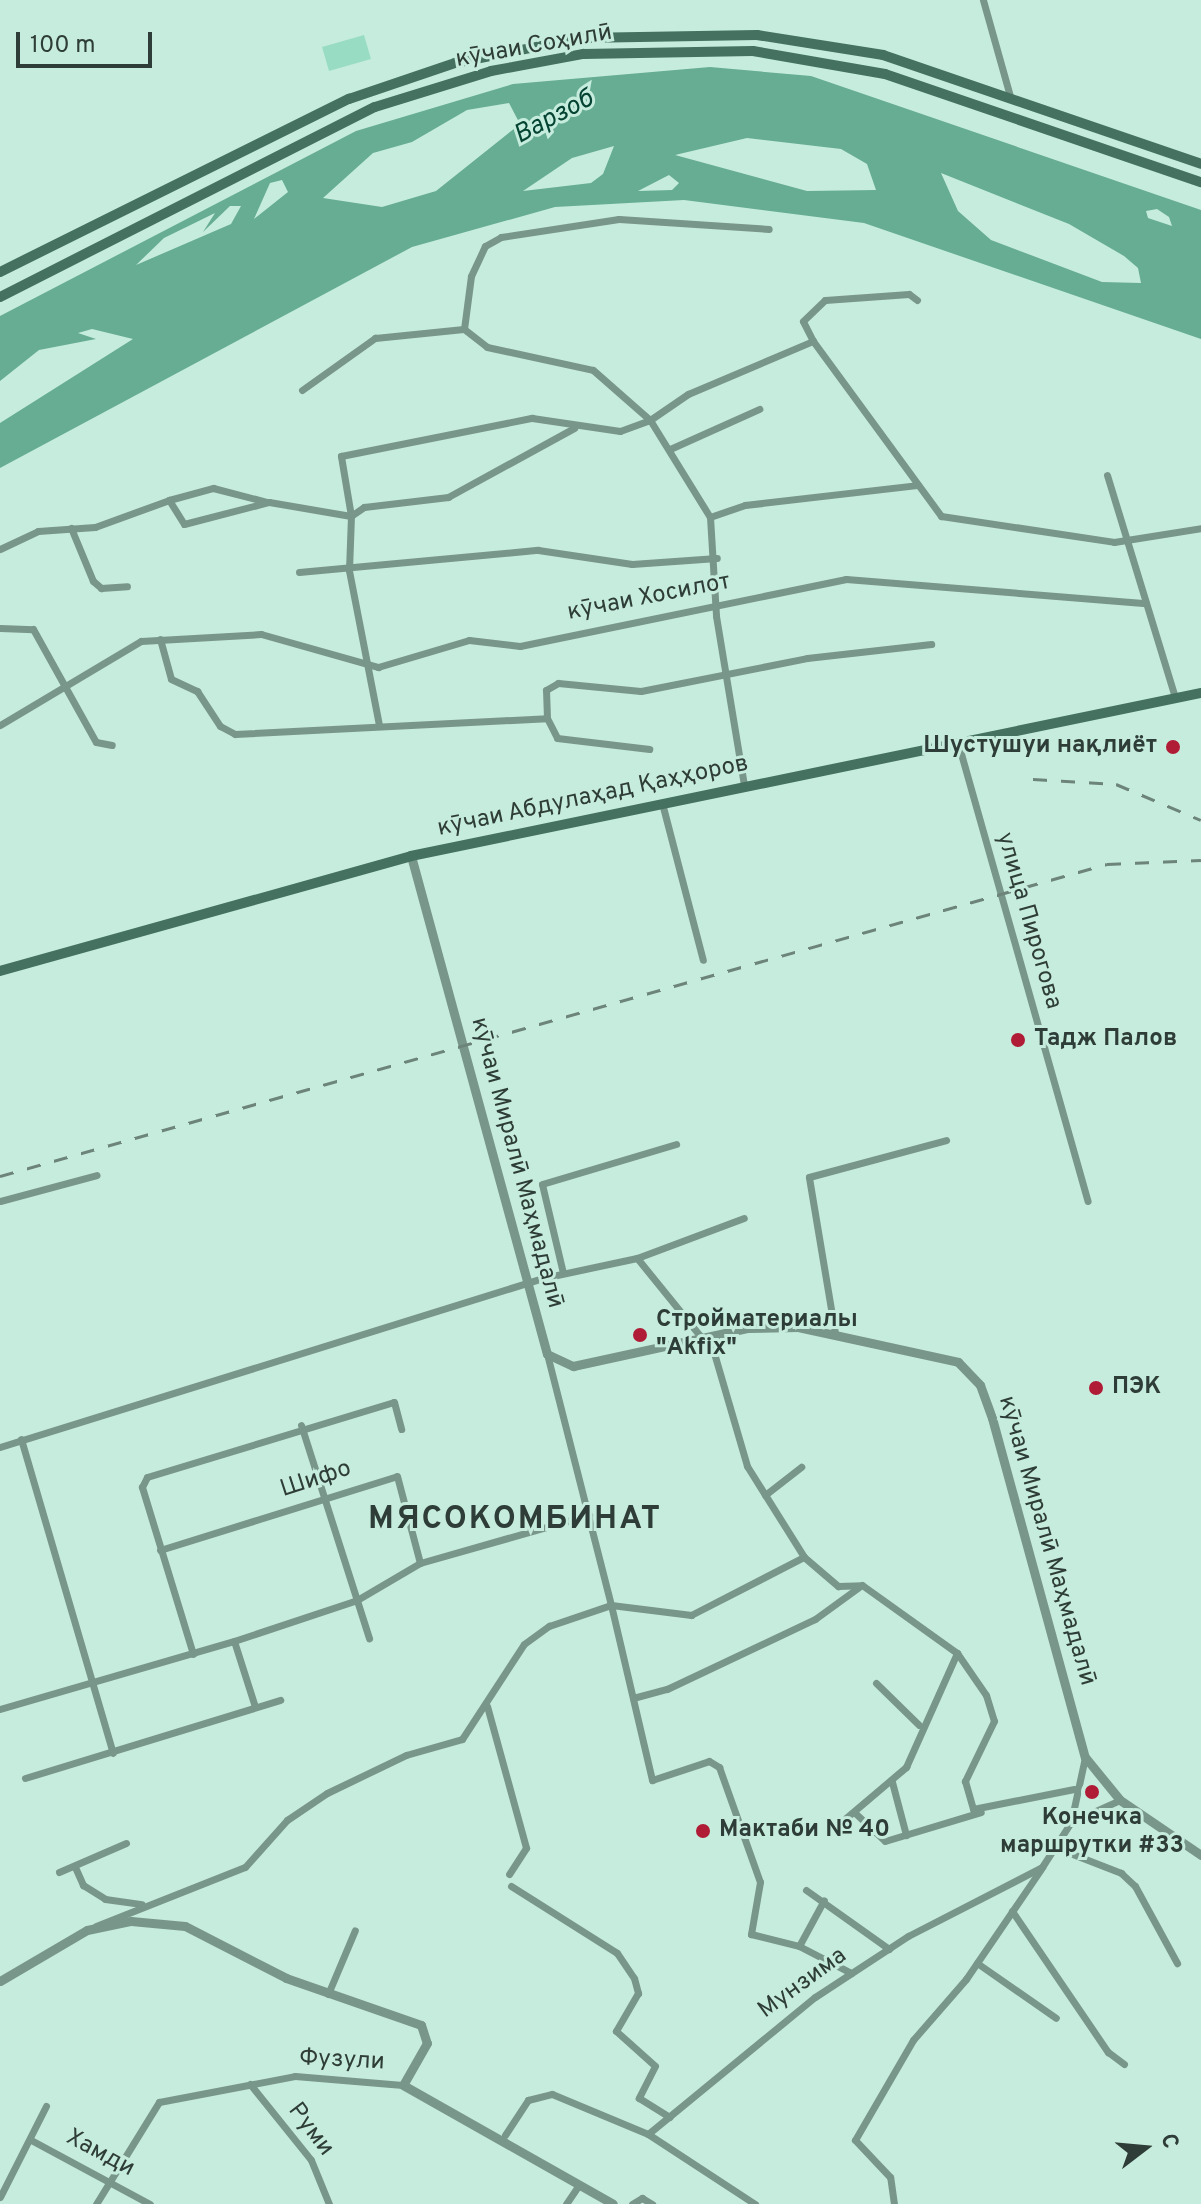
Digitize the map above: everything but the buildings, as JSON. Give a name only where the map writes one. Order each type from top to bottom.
[{"type":"main road","name":"кӯчаи Соҳилӣ","points":[[0,272],[349,99],[492,53],[581,38],[757,35],[883,55],[1201,164]]},
{"type":"main road","name":"кӯчаи Соҳилӣ","points":[[0,297],[353,116],[491,71],[583,54],[753,51],[885,74],[1201,182]]},
{"type":"main road","name":"кӯчаи Абдулаҳад Қаҳҳоров","points":[[0,971],[411,856],[1201,693]]},
{"type":"street","points":[[983,0],[1010,96]]},
{"type":"street","points":[[464,329],[471,276],[485,246],[501,237],[619,219],[769,229]]},
{"type":"street","points":[[917,300],[909,294],[825,300],[803,321],[813,341],[941,516],[1127,539],[1201,528]]},
{"type":"street","points":[[302,390],[375,338],[464,329],[487,347],[593,370],[650,420],[710,517],[717,558],[717,608],[725,680],[744,786]]},
{"type":"street","points":[[379,725],[349,570],[351,516],[341,456],[532,418],[574,428],[620,431],[650,420],[688,394],[813,341]]},
{"type":"street","points":[[670,449],[759,409]]},
{"type":"street","points":[[0,549],[38,531],[133,517],[169,500],[213,488],[269,502],[351,516],[364,507],[448,497],[574,428]]},
{"type":"street","points":[[1107,475],[1175,698]]},
{"type":"street","points":[[710,517],[745,505],[917,485]]},
{"type":"street","points":[[169,500],[184,524],[269,502]]},
{"type":"street","points":[[71,528],[93,581],[101,588],[127,586]]},
{"type":"street","points":[[299,572],[349,570],[538,550],[632,564],[717,558]]},
{"type":"street","name":"кӯчаи Хосилот","points":[[0,725],[122,648],[160,639],[261,634],[382,666],[469,640],[520,646],[601,632],[638,616],[717,608],[794,584],[846,579],[1146,603]]},
{"type":"street","points":[[0,628],[33,629],[96,742],[112,745]]},
{"type":"street","points":[[160,639],[171,679],[197,691],[225,732],[265,736],[379,725],[547,718]]},
{"type":"street","points":[[649,749],[557,738],[547,718],[546,690],[558,683],[641,691],[684,678],[725,680],[807,658],[931,644]]},
{"type":"street","name":"улица Пирогова","points":[[958,743],[1088,1201]]},
{"type":"street","points":[[662,803],[703,960]]},
{"type":"street","name":"кӯчаи Миралӣ Маҳмадалӣ","points":[[411,856],[525,1283],[547,1354],[573,1366],[747,1328],[835,1333],[934,1352],[958,1362],[980,1385],[1085,1757],[1120,1800],[1201,1855]]},
{"type":"street","points":[[835,1333],[809,1177],[946,1140]]},
{"type":"street","points":[[563,1273],[542,1184],[676,1144]]},
{"type":"street","points":[[0,1201],[97,1175]]},
{"type":"street","points":[[0,1447],[525,1283],[637,1258],[744,1218]]},
{"type":"street","points":[[637,1258],[703,1339],[725,1374],[731,1421],[765,1495],[804,1557],[838,1586],[862,1585],[957,1653],[994,1721],[965,1781],[973,1809],[983,1811]]},
{"type":"street","points":[[547,1354],[652,1780],[709,1761],[719,1767],[760,1882],[751,1934],[799,1946],[851,1973]]},
{"type":"street","points":[[193,1654],[142,1487],[147,1477],[301,1425],[394,1402],[401,1429]]},
{"type":"street","points":[[301,1425],[322,1500],[369,1638]]},
{"type":"street","points":[[21,1439],[90,1685],[113,1753]]},
{"type":"street","points":[[765,1495],[801,1467]]},
{"type":"street","name":"Шифо","points":[[160,1550],[400,1478],[420,1563]]},
{"type":"street","points":[[0,1709],[234,1641],[357,1600],[420,1563],[589,1515]]},
{"type":"street","points":[[0,1981],[87,1930],[144,1904],[245,1867],[287,1820],[327,1793],[406,1755],[462,1739],[487,1706],[503,1668],[524,1644],[549,1626],[611,1605],[691,1615],[804,1557]]},
{"type":"street","points":[[633,1698],[667,1689],[815,1619],[862,1585]]},
{"type":"street","points":[[234,1641],[255,1707]]},
{"type":"street","points":[[840,1823],[892,1782],[910,1760],[919,1725],[938,1705],[957,1653]]},
{"type":"street","points":[[876,1683],[919,1725]]},
{"type":"street","points":[[25,1778],[280,1700]]},
{"type":"street","points":[[487,1706],[526,1848],[509,1874]]},
{"type":"street","name":"Мунзима","points":[[648,2134],[851,1973],[889,1949],[1042,1867],[1071,1822],[1074,1789],[1085,1757]]},
{"type":"street","points":[[892,1782],[906,1835]]},
{"type":"street","points":[[854,1812],[880,1840],[1074,1789]]},
{"type":"street","points":[[1071,1822],[1120,1800]]},
{"type":"street","points":[[59,1872],[126,1843]]},
{"type":"street","points":[[1057,1848],[1121,1873],[1135,1886],[1177,1963]]},
{"type":"street","points":[[75,1867],[83,1885],[105,1899],[144,1904]]},
{"type":"street","points":[[894,2204],[890,2177],[855,2140],[913,2040],[977,1963],[1042,1867]]},
{"type":"street","points":[[511,1886],[617,1953],[634,1978],[638,1993],[618,2025],[618,2039],[655,2066],[639,2095],[670,2117]]},
{"type":"street","points":[[806,1890],[889,1949]]},
{"type":"street","points":[[799,1946],[824,1900]]},
{"type":"street","points":[[1012,1911],[1108,2052],[1124,2064]]},
{"type":"street","points":[[87,1930],[131,1921],[185,1926],[328,1994],[428,2031],[403,2085]]},
{"type":"street","points":[[328,1994],[355,1930]]},
{"type":"street","points":[[977,1963],[1056,2018]]},
{"type":"street","name":"Фузули","points":[[96,2204],[159,2102],[322,2074],[403,2085],[613,2204]]},
{"type":"street","name":"Руми","points":[[250,2084],[311,2160],[329,2204]]},
{"type":"street","points":[[505,2135],[528,2100],[552,2094],[648,2134],[755,2204]]},
{"type":"street","points":[[0,2197],[46,2106]]},
{"type":"street","name":"Хамди","points":[[31,2140],[150,2204]]},
{"type":"street","points":[[566,2204],[579,2185]]},
{"type":"street","points":[[632,2204],[642,2198],[652,2204]]},
{"type":"shaded area","points":[[364,35],[371,59],[329,71],[322,47]]},
{"type":"water","name":"Варзоб","points":[[710,67],[811,76],[1201,210],[1201,339],[864,223],[684,200],[555,207],[412,247],[0,468],[0,423],[133,339],[92,329],[78,333],[96,339],[39,350],[0,381],[0,316],[356,131],[513,84]],"holes":[[[509,103],[520,124],[436,191],[382,207],[323,198],[373,153],[412,142],[467,110]],[[747,138],[841,149],[867,164],[876,190],[807,191],[675,155]],[[614,146],[603,174],[591,183],[523,191],[572,158]],[[941,173],[1069,224],[1124,256],[1138,268],[1141,283],[1102,282],[991,240],[958,211]],[[669,175],[679,183],[672,190],[638,191]],[[282,180],[288,192],[254,219],[270,183]],[[230,206],[241,206],[231,224],[136,265],[164,238],[215,213],[203,232]],[[1157,209],[1169,217],[1172,226],[1148,218],[1146,211]]]},
{"type":"railway","points":[[1033,779],[1116,784],[1201,820]]},
{"type":"railway","points":[[0,1176],[1107,864],[1201,860]]},
{"type":"place","name":"Шустушуи нақлиёт","points":[[1173,747]]},
{"type":"place","name":"Тадж Палов","points":[[1018,1040]]},
{"type":"place","name":"Стройматериалы \"Akfix\"","points":[[640,1335]]},
{"type":"place","name":"ПЭК","points":[[1096,1388]]},
{"type":"place","name":"Конечка маршрутки #33","points":[[1092,1792]]},
{"type":"place","name":"Мактаби № 40","points":[[703,1831]]},
{"type":"district","name":"МЯСОКОМБИНАТ","points":[[515,1520]]}]
